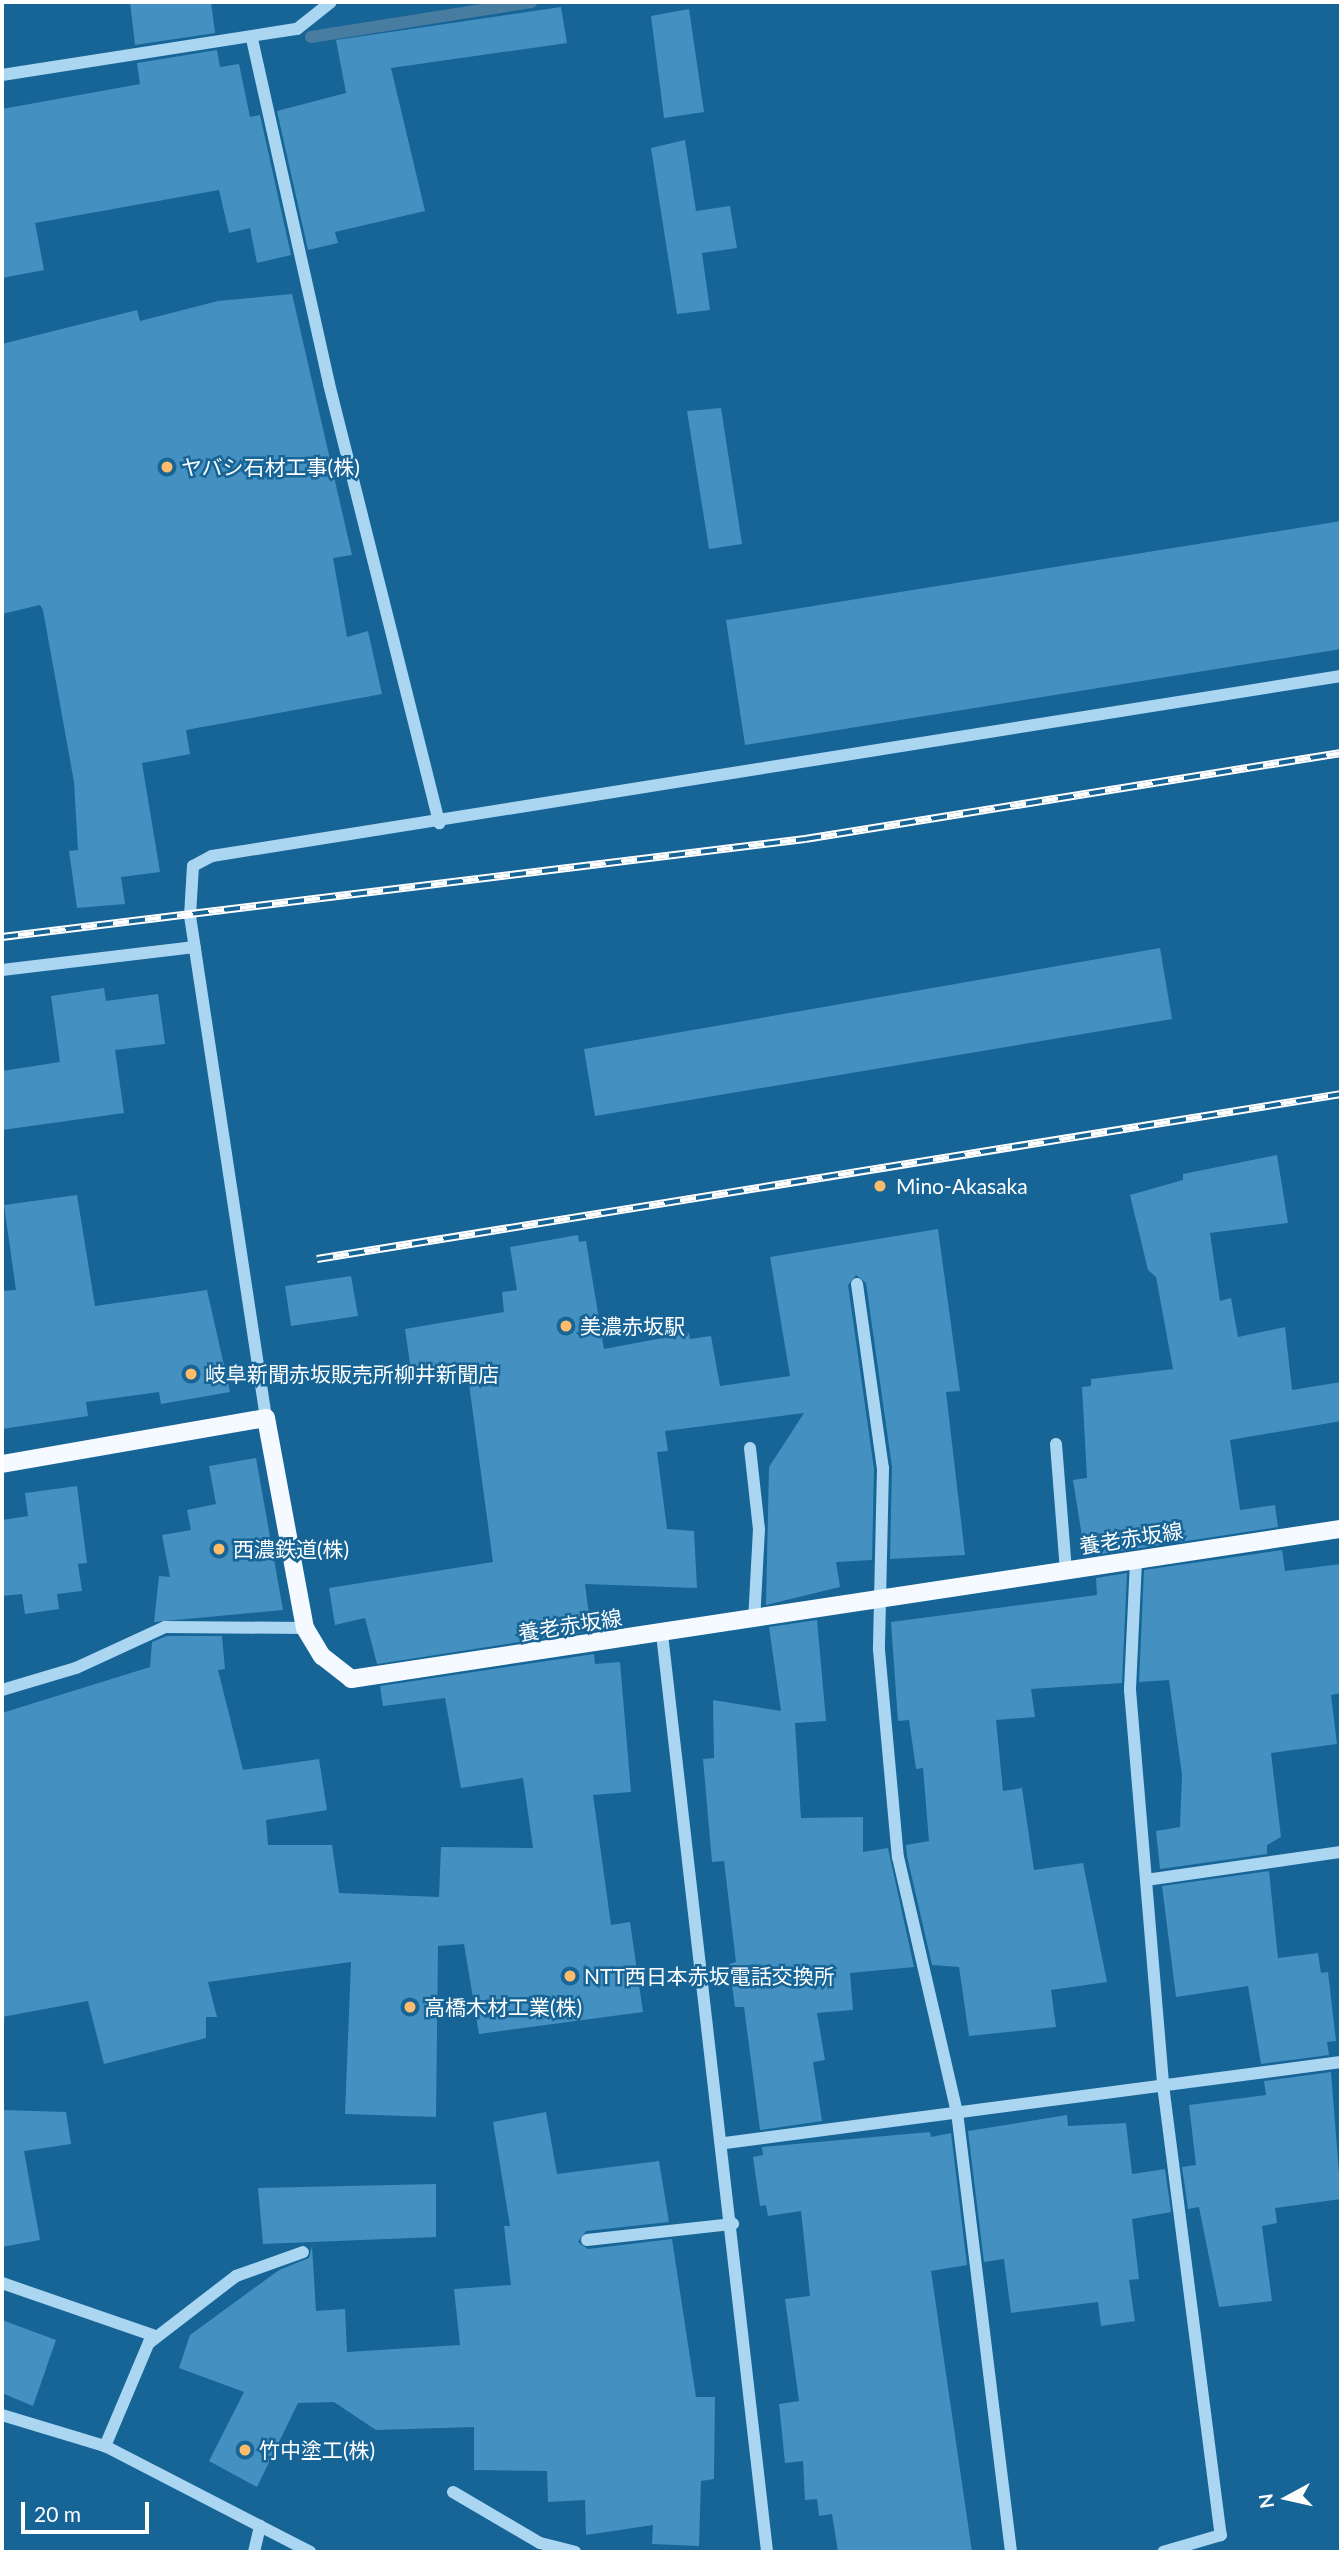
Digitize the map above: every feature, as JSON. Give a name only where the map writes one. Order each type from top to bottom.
[{"type":"main road","points":[[2,1464],[267,1418]]},
{"type":"main road","name":"養老赤坂線","points":[[267,1418],[304,1628],[322,1656],[351,1679],[1341,1529]]},
{"type":"street","points":[[2,75],[297,29],[331,2]]},
{"type":"street","points":[[252,38],[329,384],[439,822]]},
{"type":"street","points":[[267,1418],[195,947],[187,887],[193,866],[212,856],[439,822],[1341,676]]},
{"type":"street","points":[[2,970],[195,947]]},
{"type":"street","points":[[857,1284],[883,1468],[880,1599],[898,1857],[957,2112],[1011,2552]]},
{"type":"street","points":[[1056,1444],[1066,1571]]},
{"type":"street","points":[[750,1448],[759,1529],[754,1620]]},
{"type":"street","points":[[1136,1561],[1130,1690],[1163,2085],[1221,2535],[1163,2552]]},
{"type":"street","points":[[2,1690],[76,1668],[165,1627],[304,1628]]},
{"type":"street","points":[[662,1634],[724,2143],[767,2552]]},
{"type":"street","points":[[1146,1880],[1341,1852]]},
{"type":"street","points":[[724,2143],[1341,2062]]},
{"type":"street","points":[[587,2240],[733,2224]]},
{"type":"street","points":[[149,2344],[236,2276],[303,2252]]},
{"type":"street","points":[[2,2283],[152,2335],[105,2446]]},
{"type":"street","points":[[2,2415],[105,2446],[310,2552]]},
{"type":"street","points":[[453,2491],[540,2543],[575,2552]]},
{"type":"street","points":[[254,2552],[260,2526]]},
{"type":"building","points":[[130,2],[211,2],[215,33],[135,45]]},
{"type":"building","points":[[561,7],[567,43],[391,68],[425,211],[335,232],[338,243],[308,250],[277,111],[346,93],[336,40]]},
{"type":"building","points":[[689,9],[704,112],[664,118],[651,16]]},
{"type":"building","points":[[217,50],[220,67],[239,64],[250,117],[260,115],[291,255],[257,263],[250,228],[229,233],[219,190],[35,223],[44,270],[2,278],[2,109],[140,84],[137,63]]},
{"type":"building","points":[[685,140],[696,211],[730,206],[737,248],[702,253],[710,310],[677,314],[651,148]]},
{"type":"building","name":"ヤバシ石材工事(株)","points":[[292,294],[352,555],[333,558],[347,637],[368,631],[382,694],[186,730],[190,754],[142,763],[160,872],[121,877],[125,904],[77,908],[69,851],[78,850],[74,782],[43,610],[40,605],[2,614],[2,344],[137,310],[140,321],[218,301]]},
{"type":"building","points":[[721,408],[742,544],[709,549],[687,411]]},
{"type":"building","points":[[1341,521],[1341,649],[745,745],[726,620]]},
{"type":"building","points":[[1160,948],[1172,1019],[595,1116],[584,1049]]},
{"type":"building","points":[[104,988],[106,1001],[158,994],[165,1044],[115,1050],[124,1113],[2,1130],[2,1071],[60,1062],[51,996]]},
{"type":"building","points":[[1277,1155],[1288,1223],[1210,1233],[1220,1301],[1231,1298],[1238,1337],[1285,1327],[1292,1390],[1341,1382],[1341,1421],[1230,1440],[1240,1510],[1275,1505],[1278,1527],[1094,1555],[1093,1549],[1084,1549],[1073,1480],[1087,1478],[1082,1387],[1091,1386],[1091,1379],[1173,1369],[1156,1277],[1148,1270],[1130,1195],[1183,1180],[1183,1174]]},
{"type":"building","points":[[77,1195],[95,1306],[207,1290],[230,1392],[161,1404],[159,1392],[86,1402],[88,1416],[2,1429],[2,1291],[16,1290],[4,1205]]},
{"type":"building","points":[[938,1229],[960,1391],[946,1392],[965,1555],[890,1559],[892,1467],[866,1283],[856,1275],[848,1285],[874,1469],[872,1560],[836,1562],[840,1587],[766,1605],[769,1467],[804,1413],[665,1431],[668,1451],[657,1452],[667,1529],[694,1531],[697,1588],[585,1584],[591,1631],[377,1664],[365,1618],[335,1625],[329,1588],[493,1562],[467,1369],[412,1378],[405,1329],[504,1312],[502,1292],[517,1290],[510,1247],[578,1235],[579,1242],[586,1241],[604,1349],[689,1333],[690,1339],[711,1336],[720,1386],[790,1376],[770,1257]]},
{"type":"building","points":[[351,1276],[358,1316],[291,1326],[285,1286]]},
{"type":"building","name":"西濃鉄道(株)","points":[[256,1458],[283,1610],[154,1622],[159,1576],[170,1577],[162,1535],[191,1530],[187,1510],[216,1504],[209,1466]]},
{"type":"building","points":[[77,1486],[87,1563],[78,1564],[82,1591],[57,1594],[59,1609],[25,1614],[22,1594],[2,1596],[2,1520],[28,1516],[25,1493]]},
{"type":"building","points":[[1282,1550],[1285,1571],[1341,1564],[1341,1693],[1331,1695],[1337,1744],[1271,1753],[1281,1837],[1267,1845],[1267,1854],[1160,1869],[1156,1831],[1180,1827],[1182,1775],[1169,1680],[1139,1682],[1144,1570]]},
{"type":"building","points":[[1127,1573],[1122,1683],[1031,1689],[1035,1717],[996,1720],[1003,1791],[1022,1788],[1034,1870],[1083,1863],[1107,1982],[1051,1990],[1056,2027],[969,2036],[959,1967],[932,1965],[907,1856],[906,1845],[929,1841],[923,1768],[916,1769],[909,1720],[898,1721],[891,1622],[1097,1595],[1096,1578]]},
{"type":"building","points":[[817,1620],[826,1721],[795,1723],[801,1818],[863,1817],[863,1852],[888,1848],[914,1967],[850,1973],[853,2010],[817,2013],[825,2060],[813,2062],[822,2121],[760,2130],[744,2007],[735,2007],[729,1964],[736,1962],[724,1861],[712,1862],[703,1759],[714,1758],[713,1700],[781,1711],[769,1627]]},
{"type":"building","points":[[167,1636],[222,1636],[225,1669],[218,1670],[243,1770],[319,1759],[327,1810],[266,1820],[268,1845],[332,1845],[339,1893],[439,1897],[441,1847],[533,1848],[523,1778],[461,1788],[445,1698],[383,1706],[380,1686],[594,1654],[595,1664],[620,1662],[631,1792],[593,1795],[611,1925],[630,1922],[643,2012],[479,2034],[464,1944],[438,1946],[436,2117],[345,2114],[351,1962],[208,1982],[217,2017],[206,2017],[206,2038],[104,2064],[88,2001],[2,2017],[2,1713],[150,1667],[152,1642]]},
{"type":"building","points":[[1269,1871],[1278,1958],[1318,1953],[1321,1973],[1328,1972],[1336,2041],[1327,2042],[1329,2055],[1261,2064],[1248,1986],[1176,1997],[1162,1886]]},
{"type":"building","points":[[1331,2072],[1341,2199],[1275,2208],[1277,2223],[1262,2226],[1272,2301],[1219,2307],[1199,2207],[1188,2209],[1182,2167],[1196,2165],[1189,2105],[1266,2095],[1264,2081]]},
{"type":"building","points":[[2,2110],[66,2112],[71,2144],[24,2151],[40,2240],[2,2247]]},
{"type":"building","points":[[546,2112],[557,2174],[659,2161],[669,2222],[586,2231],[578,2242],[588,2249],[672,2239],[696,2397],[715,2397],[714,2479],[701,2481],[699,2546],[652,2544],[653,2525],[586,2535],[585,2500],[548,2502],[547,2471],[474,2470],[474,2427],[376,2430],[334,2402],[298,2403],[257,2487],[209,2461],[244,2392],[179,2368],[190,2335],[279,2270],[309,2258],[312,2246],[316,2311],[345,2309],[347,2352],[460,2345],[454,2289],[511,2285],[504,2226],[510,2226],[493,2122]]},
{"type":"building","points":[[1067,2115],[1068,2126],[1126,2123],[1132,2174],[1165,2169],[1171,2212],[1132,2219],[1139,2279],[1129,2280],[1135,2321],[1101,2326],[1098,2302],[1011,2313],[1004,2259],[984,2262],[968,2131]]},
{"type":"building","points":[[930,2132],[931,2137],[951,2133],[967,2265],[931,2271],[972,2552],[838,2552],[832,2514],[819,2516],[817,2499],[805,2500],[803,2461],[785,2463],[779,2404],[799,2401],[785,2299],[810,2296],[801,2211],[768,2216],[766,2205],[760,2206],[753,2157],[763,2155],[762,2147]]},
{"type":"building","points":[[436,2184],[436,2237],[263,2244],[258,2188]]},
{"type":"building","points":[[2,2320],[56,2340],[33,2406],[2,2393]]},
{"type":"waterway","points":[[311,37],[531,2]]},
{"type":"railway","points":[[2,937],[805,839],[1341,753]]},
{"type":"railway","points":[[317,1259],[1341,1094]]},
{"type":"place","name":"ヤバシ石材工事(株)","points":[[167,467]]},
{"type":"place","name":"Mino-Akasaka","points":[[880,1186]]},
{"type":"place","name":"美濃赤坂駅","points":[[566,1326]]},
{"type":"place","name":"岐阜新聞赤坂販売所柳井新聞店","points":[[191,1374]]},
{"type":"place","name":"西濃鉄道(株)","points":[[219,1549]]},
{"type":"place","name":"NTT西日本赤坂電話交換所","points":[[570,1976]]},
{"type":"place","name":"高橋木材工業(株)","points":[[410,2007]]},
{"type":"place","name":"竹中塗工(株)","points":[[245,2450]]}]
